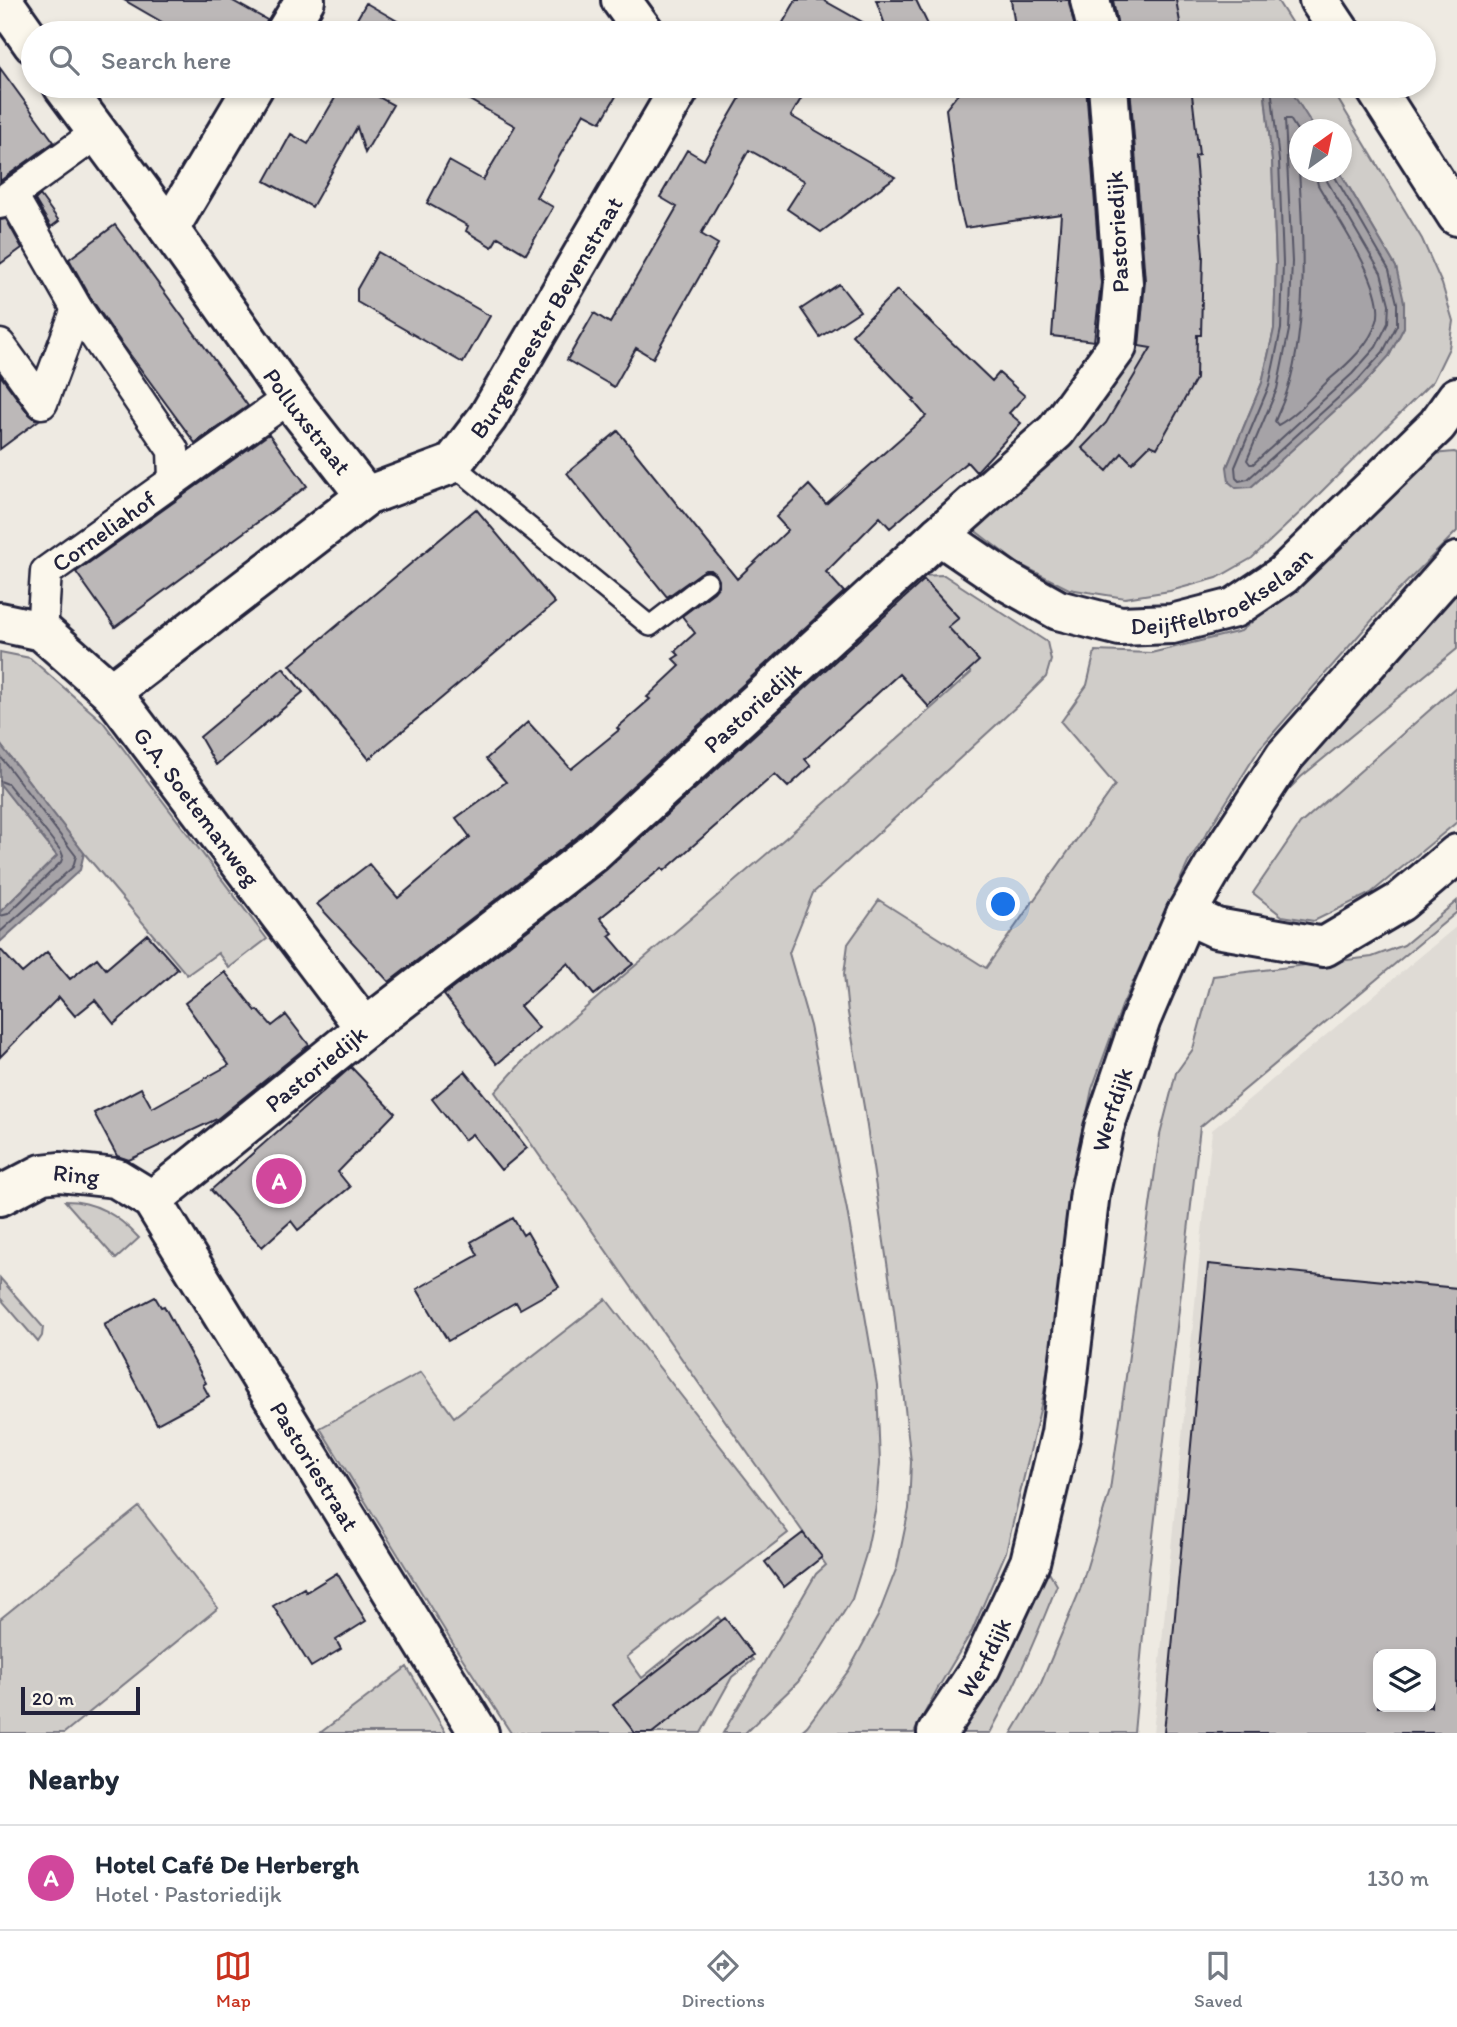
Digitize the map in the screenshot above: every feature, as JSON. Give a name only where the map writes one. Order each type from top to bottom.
[{"type":"street","points":[[2,0],[21,27]]},
{"type":"street","points":[[292,21],[305,0]]},
{"type":"street","points":[[621,0],[636,21]]},
{"type":"street","points":[[1090,0],[1095,21]]},
{"type":"street","points":[[1320,0],[1333,21]]},
{"type":"street","name":"Polluxstraat","points":[[72,98],[289,398],[366,496],[111,692]]},
{"type":"street","points":[[169,229],[247,98]]},
{"type":"street","name":"Burgemeester Beyenstraat","points":[[452,464],[488,417],[674,98]]},
{"type":"street","name":"Pastoriedijk","points":[[152,1199],[365,1028],[591,855],[1056,431],[1117,347],[1124,283],[1109,98]]},
{"type":"street","points":[[1382,98],[1457,216]]},
{"type":"street","name":"Corneliahof","points":[[97,134],[6,199],[173,450],[174,481]]},
{"type":"street","points":[[0,345],[42,403],[77,309]]},
{"type":"street","name":"Corneliahof","points":[[42,631],[46,572],[289,398]]},
{"type":"street","name":"Deijffelbroekselaan","points":[[939,535],[1008,582],[1058,610],[1120,626],[1172,624],[1234,608],[1283,575],[1450,418]]},
{"type":"street","points":[[366,496],[452,464]]},
{"type":"street","name":"Werfdijk","points":[[937,1733],[981,1667],[1030,1562],[1061,1433],[1090,1192],[1104,1128],[1141,1019],[1186,914],[1215,864],[1285,757],[1457,562]]},
{"type":"street","name":"G.A. Soetemanweg","points":[[0,622],[42,631],[111,692],[365,1028]]},
{"type":"street","points":[[1186,914],[1216,928],[1324,947],[1400,902],[1457,854]]},
{"type":"street","name":"Ring","points":[[0,1196],[42,1174],[60,1172],[116,1178],[152,1199]]},
{"type":"street","name":"Pastoriestraat","points":[[152,1199],[479,1733]]},
{"type":"lane","points":[[452,464],[650,626],[707,582]]},
{"type":"shaded area","points":[[1103,0],[1277,0],[1290,21],[1107,21]]},
{"type":"shaded area","points":[[1117,98],[1265,98],[1272,161],[1276,263],[1274,329],[1262,383],[1227,467],[1251,487],[1363,385],[1389,356],[1404,327],[1396,267],[1346,182],[1352,182],[1352,123],[1422,239],[1442,284],[1453,321],[1449,348],[1433,381],[1252,558],[1217,578],[1170,591],[1125,598],[1069,589],[1017,563],[973,529],[1127,361],[1140,330],[1135,252]]},
{"type":"shaded area","points":[[1295,98],[1337,98],[1350,119],[1308,119]]},
{"type":"shaded area","points":[[1457,453],[1457,531],[1395,594],[1260,748],[1188,863],[1122,1006],[1092,1089],[1072,1186],[1064,1263],[1044,1393],[1006,1552],[972,1631],[914,1733],[799,1733],[849,1670],[878,1616],[897,1567],[909,1509],[911,1462],[894,1310],[848,1013],[844,974],[848,944],[879,900],[986,968],[1115,785],[1061,722],[1087,685],[1095,651],[1151,653],[1241,631],[1433,454]]},
{"type":"shaded area","points":[[944,575],[1047,642],[1051,660],[1046,677],[1018,705],[813,893],[789,953],[810,1026],[847,1210],[877,1385],[880,1463],[876,1506],[866,1554],[852,1599],[798,1682],[745,1733],[723,1733],[816,1574],[826,1565],[495,1092],[523,1061],[789,835],[971,673],[931,631],[951,612],[918,576]]},
{"type":"shaded area","points":[[1457,587],[1457,649],[1301,777],[1282,796],[1312,753]]},
{"type":"shaded area","points":[[0,652],[30,658],[103,722],[267,939],[229,968],[218,953],[187,975],[84,853],[0,744]]},
{"type":"shaded area","points":[[1457,686],[1457,822],[1371,893],[1314,921],[1282,916],[1253,893],[1300,824]]},
{"type":"shaded area","points":[[0,784],[57,856],[0,912]]},
{"type":"shaded area","points":[[1457,901],[1457,912],[1200,1127],[1149,1570],[1134,1733],[1012,1733],[1039,1688],[1080,1590],[1110,1490],[1160,1135],[1176,1073],[1193,1049],[1213,976],[1372,957],[1404,945]]},
{"type":"shaded area","points":[[1457,926],[1457,1733],[1153,1733],[1212,1130]]},
{"type":"shaded area","points":[[65,1201],[86,1204],[105,1211],[139,1238],[116,1259]]},
{"type":"shaded area","points":[[0,1278],[43,1327],[38,1342],[0,1298]]},
{"type":"shaded area","points":[[606,1299],[788,1533],[627,1657],[642,1678],[718,1617],[753,1660],[732,1677],[701,1733],[511,1733],[320,1428],[421,1372],[454,1417]]},
{"type":"shaded area","points":[[139,1507],[218,1608],[64,1733],[0,1733],[0,1619]]},
{"type":"shaded area","points":[[1045,1565],[1057,1585],[1026,1660],[990,1733],[956,1733]]},
{"type":"shaded area","points":[[407,1667],[446,1733],[320,1733]]},
{"type":"water","points":[[1265,98],[1296,98],[1309,119],[1289,119],[1289,182],[1346,182],[1396,267],[1404,302],[1404,327],[1389,356],[1363,385],[1251,487],[1236,488],[1229,482],[1227,467],[1262,383],[1274,329],[1276,263],[1272,161]]},
{"type":"water","points":[[0,744],[84,853],[80,870],[0,942],[0,912],[57,856],[0,784]]},
{"type":"building","points":[[124,0],[231,0],[267,20],[267,21],[160,21]]},
{"type":"building","points":[[796,0],[823,0],[861,21],[784,21]]},
{"type":"building","points":[[876,0],[916,0],[926,21],[884,21]]},
{"type":"building","points":[[1011,0],[1069,0],[1073,21],[1014,21]]},
{"type":"building","points":[[1113,0],[1176,0],[1180,21],[1117,21]]},
{"type":"building","points":[[366,3],[397,21],[356,21]]},
{"type":"building","points":[[0,68],[54,142],[0,181]]},
{"type":"building","points":[[335,98],[380,98],[393,105],[365,153],[357,127],[312,207],[265,181],[291,134],[308,144]]},
{"type":"building","points":[[466,98],[615,98],[601,122],[584,113],[536,197],[553,207],[526,254],[498,237],[492,247],[466,231],[468,226],[427,203],[449,161],[483,180],[515,126]]},
{"type":"building","points":[[740,98],[801,98],[791,116],[895,177],[821,232],[787,209],[805,181],[749,150],[701,234],[718,244],[653,358],[636,348],[614,387],[567,360],[594,313],[610,323],[677,207],[660,197],[687,150],[704,160]]},
{"type":"building","points":[[955,98],[1087,98],[1101,283],[1094,341],[1052,336],[1061,214],[965,228],[958,201],[946,109]]},
{"type":"building","points":[[1131,98],[1192,98],[1199,155],[1195,156],[1203,255],[1201,335],[1197,335],[1196,379],[1157,448],[1150,445],[1132,463],[1122,453],[1107,471],[1082,448],[1106,423],[1151,348],[1139,346],[1145,281]]},
{"type":"building","points":[[40,195],[59,221],[51,227],[35,200]]},
{"type":"building","points":[[6,219],[22,248],[0,264],[0,220]]},
{"type":"building","points":[[115,225],[248,406],[195,443],[120,341],[92,300],[69,259]]},
{"type":"building","points":[[378,252],[490,316],[463,363],[357,302],[357,289]]},
{"type":"building","points":[[839,284],[860,311],[820,337],[801,309]]},
{"type":"building","points":[[897,290],[992,381],[999,373],[1025,396],[1009,413],[1021,423],[976,472],[967,462],[890,528],[880,517],[826,572],[844,592],[577,837],[389,982],[317,904],[369,864],[398,898],[470,837],[456,818],[506,782],[486,759],[528,722],[571,769],[619,730],[617,728],[650,699],[647,697],[680,666],[673,659],[679,655],[675,651],[695,633],[682,616],[719,586],[716,574],[705,570],[667,597],[567,473],[618,431],[737,579],[788,530],[776,517],[809,485],[826,504],[926,416],[913,401],[915,400],[852,335]]},
{"type":"building","points":[[0,375],[28,413],[39,420],[0,449]]},
{"type":"building","points":[[269,434],[307,486],[115,627],[76,572]]},
{"type":"building","points":[[476,509],[555,603],[369,759],[290,665]]},
{"type":"building","points":[[924,580],[959,618],[948,627],[979,661],[929,707],[899,674],[805,759],[811,766],[788,787],[775,774],[664,871],[662,868],[600,918],[613,933],[609,936],[633,964],[594,995],[568,963],[520,1006],[539,1028],[497,1064],[444,995],[606,870]]},
{"type":"building","points":[[283,668],[303,692],[216,765],[200,737]]},
{"type":"building","points":[[147,934],[178,969],[114,1024],[95,1000],[75,1016],[59,997],[0,1057],[0,949],[22,973],[47,952],[70,979],[97,958],[106,969]]},
{"type":"building","points":[[225,972],[256,1011],[272,1026],[286,1015],[309,1045],[217,1119],[129,1160],[117,1156],[94,1113],[141,1088],[152,1108],[229,1065],[185,1003]]},
{"type":"building","points":[[351,1067],[395,1113],[338,1172],[350,1187],[298,1230],[291,1221],[262,1247],[211,1190]]},
{"type":"building","points":[[465,1071],[527,1148],[501,1170],[472,1134],[464,1140],[432,1099]]},
{"type":"building","points":[[513,1218],[523,1235],[527,1232],[559,1287],[520,1309],[516,1302],[448,1341],[417,1289],[478,1255],[471,1242]]},
{"type":"building","points":[[1208,1264],[1457,1288],[1457,1733],[1164,1733]]},
{"type":"building","points":[[155,1297],[161,1307],[164,1306],[206,1383],[203,1385],[209,1396],[157,1424],[104,1324]]},
{"type":"building","points":[[803,1533],[822,1557],[784,1587],[765,1562]]},
{"type":"building","points":[[337,1573],[366,1621],[336,1640],[341,1649],[311,1667],[273,1606],[304,1588],[306,1592]]},
{"type":"building","points":[[725,1618],[753,1655],[652,1733],[635,1733],[613,1705]]},
{"type":"place","name":"Hotel Café De Herbergh","points":[[279,1181]]}]
